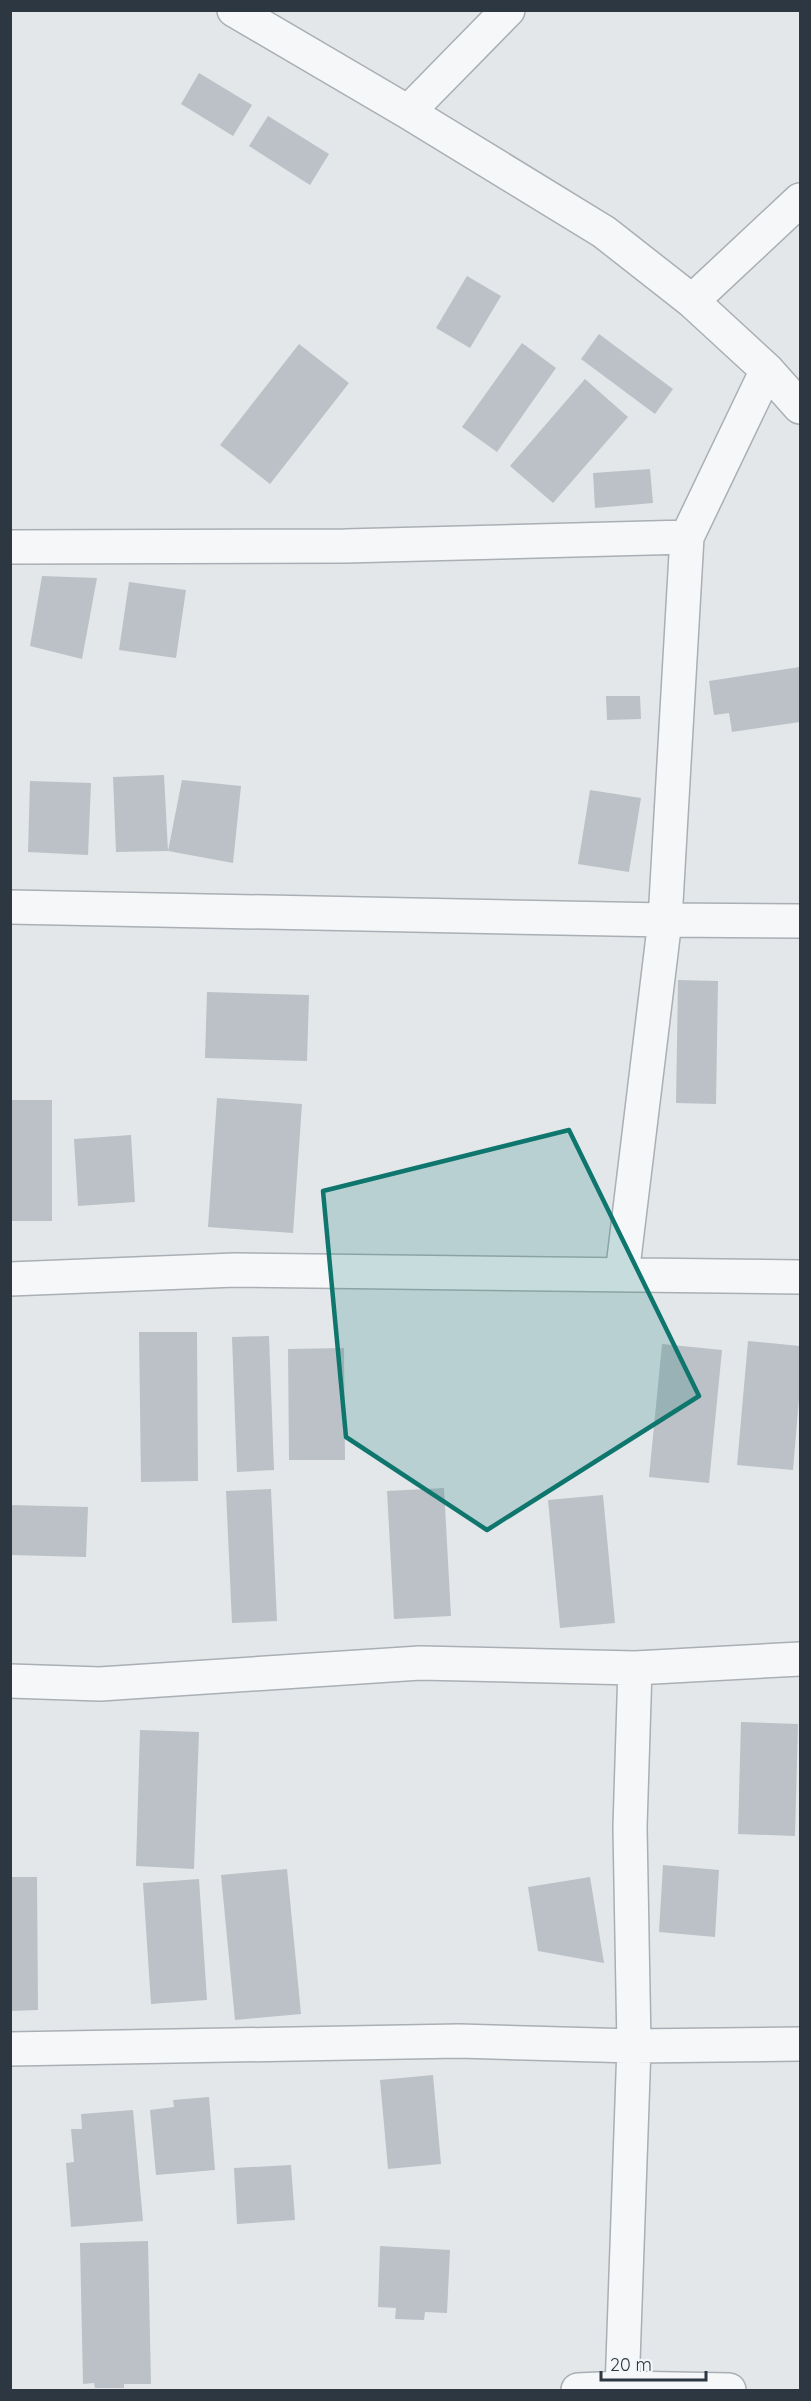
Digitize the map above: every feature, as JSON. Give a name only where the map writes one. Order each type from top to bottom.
[{"type":"street","points":[[234,10],[408,112],[604,232],[692,301],[767,370],[801,407]]},
{"type":"street","points":[[408,112],[508,10]]},
{"type":"street","points":[[692,301],[801,200]]},
{"type":"street","points":[[622,1275],[665,920],[687,537],[767,370]]},
{"type":"street","points":[[10,547],[345,546],[687,537]]},
{"type":"street","points":[[10,907],[801,921]]},
{"type":"street","points":[[10,1279],[235,1270],[801,1277]]},
{"type":"street","points":[[10,1681],[100,1684],[420,1664],[635,1668],[801,1659]]},
{"type":"street","points":[[622,2390],[634,2046],[630,1827],[635,1668]]},
{"type":"street","points":[[10,2049],[459,2041],[634,2046],[801,2044]]},
{"type":"street","points":[[578,2391],[729,2391]]},
{"type":"highlighted area","points":[[569,1130],[699,1396],[487,1530],[346,1437],[323,1191]]},
{"type":"building","points":[[199,73],[252,105],[233,136],[181,104]]},
{"type":"building","points":[[268,116],[329,154],[310,185],[249,146]]},
{"type":"building","points":[[467,276],[501,296],[470,348],[436,328]]},
{"type":"building","points":[[599,334],[673,389],[655,414],[581,359]]},
{"type":"building","points":[[522,343],[556,368],[497,452],[462,427]]},
{"type":"building","points":[[299,344],[349,383],[270,484],[220,445]]},
{"type":"building","points":[[585,379],[628,417],[553,503],[510,466]]},
{"type":"building","points":[[650,469],[653,503],[595,508],[593,473]]},
{"type":"building","points":[[42,576],[97,578],[82,659],[30,646]]},
{"type":"building","points":[[129,582],[186,590],[176,658],[119,650]]},
{"type":"building","points":[[800,667],[800,722],[732,732],[729,713],[714,715],[709,681]]},
{"type":"building","points":[[606,696],[640,696],[641,719],[607,720]]},
{"type":"building","points":[[164,775],[168,851],[116,852],[113,777]]},
{"type":"building","points":[[182,780],[241,786],[233,863],[168,851]]},
{"type":"building","points":[[30,781],[91,783],[88,855],[28,852]]},
{"type":"building","points":[[590,790],[641,798],[629,872],[578,864]]},
{"type":"building","points":[[678,980],[718,981],[716,1104],[676,1103]]},
{"type":"building","points":[[207,992],[309,995],[307,1061],[205,1058]]},
{"type":"building","points":[[217,1098],[302,1104],[293,1233],[208,1227]]},
{"type":"building","points":[[10,1100],[52,1100],[52,1221],[10,1221]]},
{"type":"building","points":[[131,1135],[135,1202],[78,1206],[74,1139]]},
{"type":"building","points":[[139,1332],[197,1332],[198,1481],[141,1482]]},
{"type":"building","points":[[269,1336],[274,1470],[237,1472],[232,1337]]},
{"type":"building","points":[[748,1341],[800,1346],[800,1386],[793,1470],[737,1465]]},
{"type":"building","points":[[662,1344],[722,1350],[709,1483],[649,1477]]},
{"type":"building","points":[[344,1348],[345,1460],[289,1460],[288,1349]]},
{"type":"building","points":[[444,1488],[451,1616],[394,1619],[387,1491]]},
{"type":"building","points":[[271,1489],[277,1621],[232,1623],[226,1491]]},
{"type":"building","points":[[603,1495],[615,1623],[560,1628],[548,1500]]},
{"type":"building","points":[[10,1505],[88,1507],[86,1557],[10,1555]]},
{"type":"building","points":[[741,1722],[798,1724],[795,1836],[738,1834]]},
{"type":"building","points":[[140,1730],[199,1732],[194,1869],[136,1866]]},
{"type":"building","points":[[663,1865],[719,1870],[715,1937],[659,1932]]},
{"type":"building","points":[[287,1869],[301,2014],[235,2020],[221,1875]]},
{"type":"building","points":[[10,1877],[37,1877],[38,2010],[10,2011]]},
{"type":"building","points":[[590,1877],[604,1963],[538,1951],[528,1887]]},
{"type":"building","points":[[199,1879],[207,2000],[151,2004],[143,1883]]},
{"type":"building","points":[[433,2075],[441,2164],[388,2169],[380,2080]]},
{"type":"building","points":[[209,2097],[215,2170],[156,2175],[150,2110],[174,2107],[173,2100]]},
{"type":"building","points":[[133,2110],[143,2221],[71,2227],[66,2163],[74,2162],[71,2129],[82,2129],[81,2114]]},
{"type":"building","points":[[291,2165],[295,2220],[237,2224],[234,2168]]},
{"type":"building","points":[[148,2241],[151,2384],[124,2384],[124,2388],[95,2388],[94,2383],[83,2384],[80,2243]]},
{"type":"building","points":[[380,2246],[450,2250],[447,2313],[425,2312],[424,2320],[395,2319],[396,2308],[378,2307]]}]
